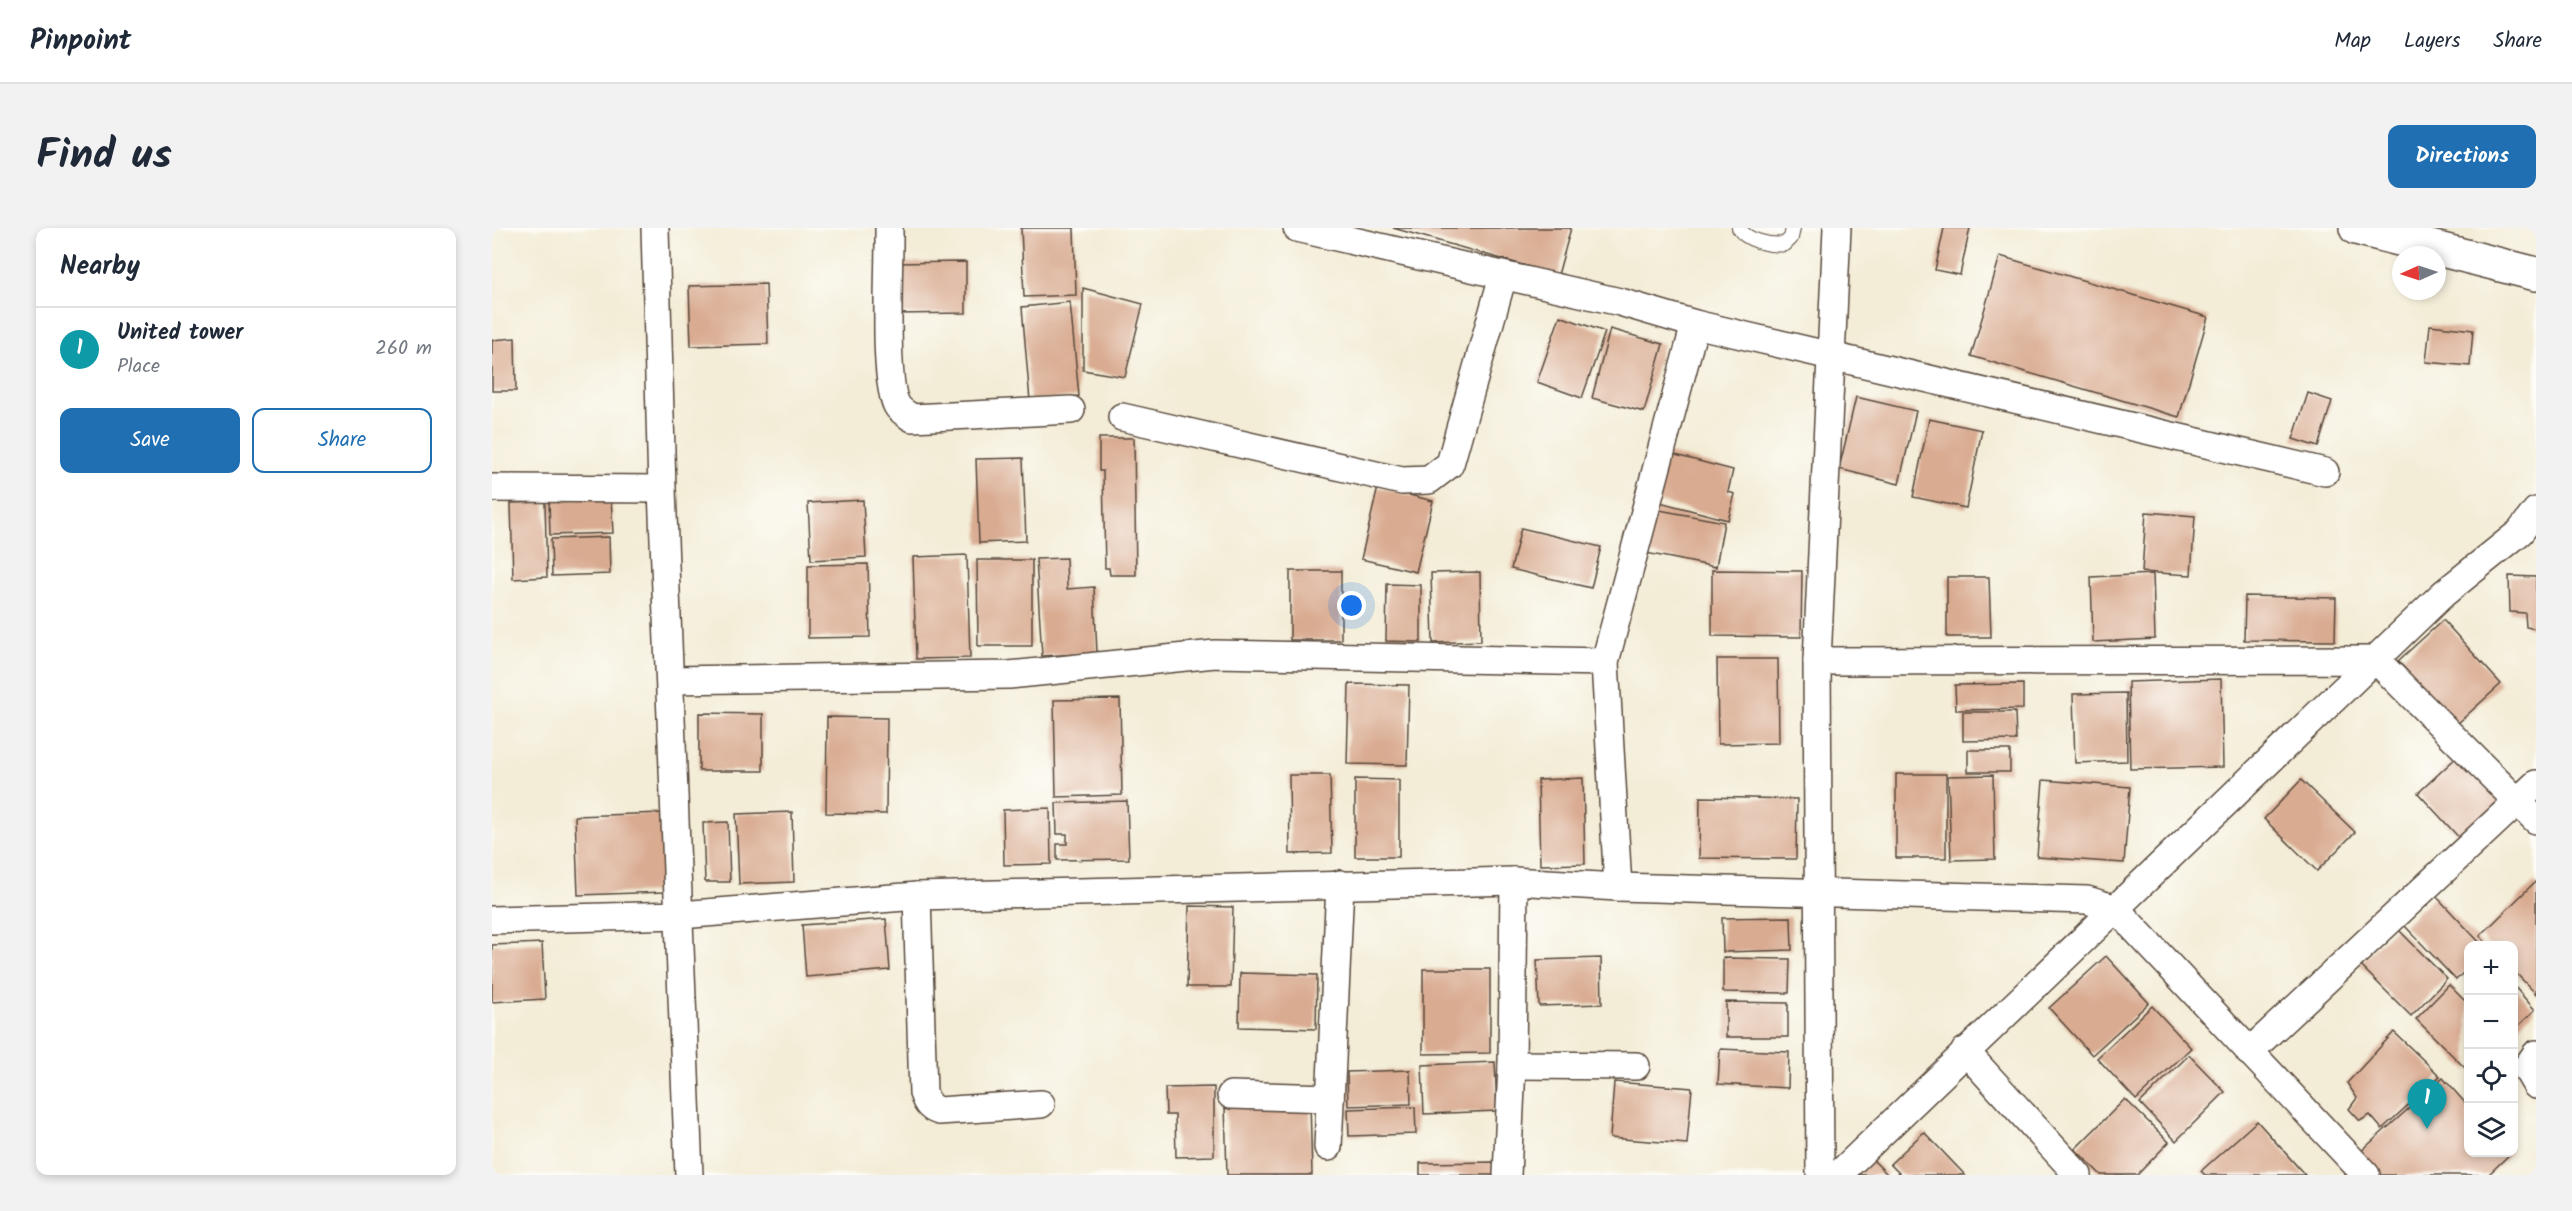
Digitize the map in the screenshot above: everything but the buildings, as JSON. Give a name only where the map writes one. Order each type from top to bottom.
[{"type":"street","points":[[655,228],[662,489],[690,1175]]},
{"type":"street","points":[[890,228],[890,362],[892,392],[898,407],[912,418],[1071,410]]},
{"type":"street","points":[[1297,228],[1620,302],[1695,324],[2325,472]]},
{"type":"street","points":[[1820,1175],[1817,660],[1829,356],[1837,228]]},
{"type":"street","points":[[2356,228],[2536,274]]},
{"type":"street","points":[[1122,417],[1402,482],[1429,480],[1450,464],[1503,276]]},
{"type":"street","points":[[1618,887],[1605,662],[1695,324]]},
{"type":"street","points":[[492,488],[662,489]]},
{"type":"street","points":[[1838,1175],[2443,594],[2528,534],[2536,511]]},
{"type":"street","points":[[670,680],[1010,675],[1215,654],[1605,662]]},
{"type":"street","points":[[1817,660],[2376,660],[2530,802],[2249,1052]]},
{"type":"street","points":[[1507,1175],[1512,1065],[1514,881]]},
{"type":"street","points":[[492,920],[680,915],[917,896],[1514,881],[1618,887],[2087,900],[2116,909],[2366,1175]]},
{"type":"street","points":[[1328,1147],[1340,884]]},
{"type":"street","points":[[917,896],[923,1093],[926,1101],[932,1108],[939,1111],[1041,1104]]},
{"type":"street","points":[[1965,1051],[2078,1175]]},
{"type":"street","points":[[2536,1054],[2526,1068],[2536,1085]]},
{"type":"street","points":[[1512,1065],[1636,1066]]},
{"type":"street","points":[[1231,1095],[1330,1098]]},
{"type":"lane","points":[[1739,228],[1745,237],[1778,245],[1785,244],[1791,238],[1792,228]]},
{"type":"place","name":"United tower","points":[[2427,1129]]}]
